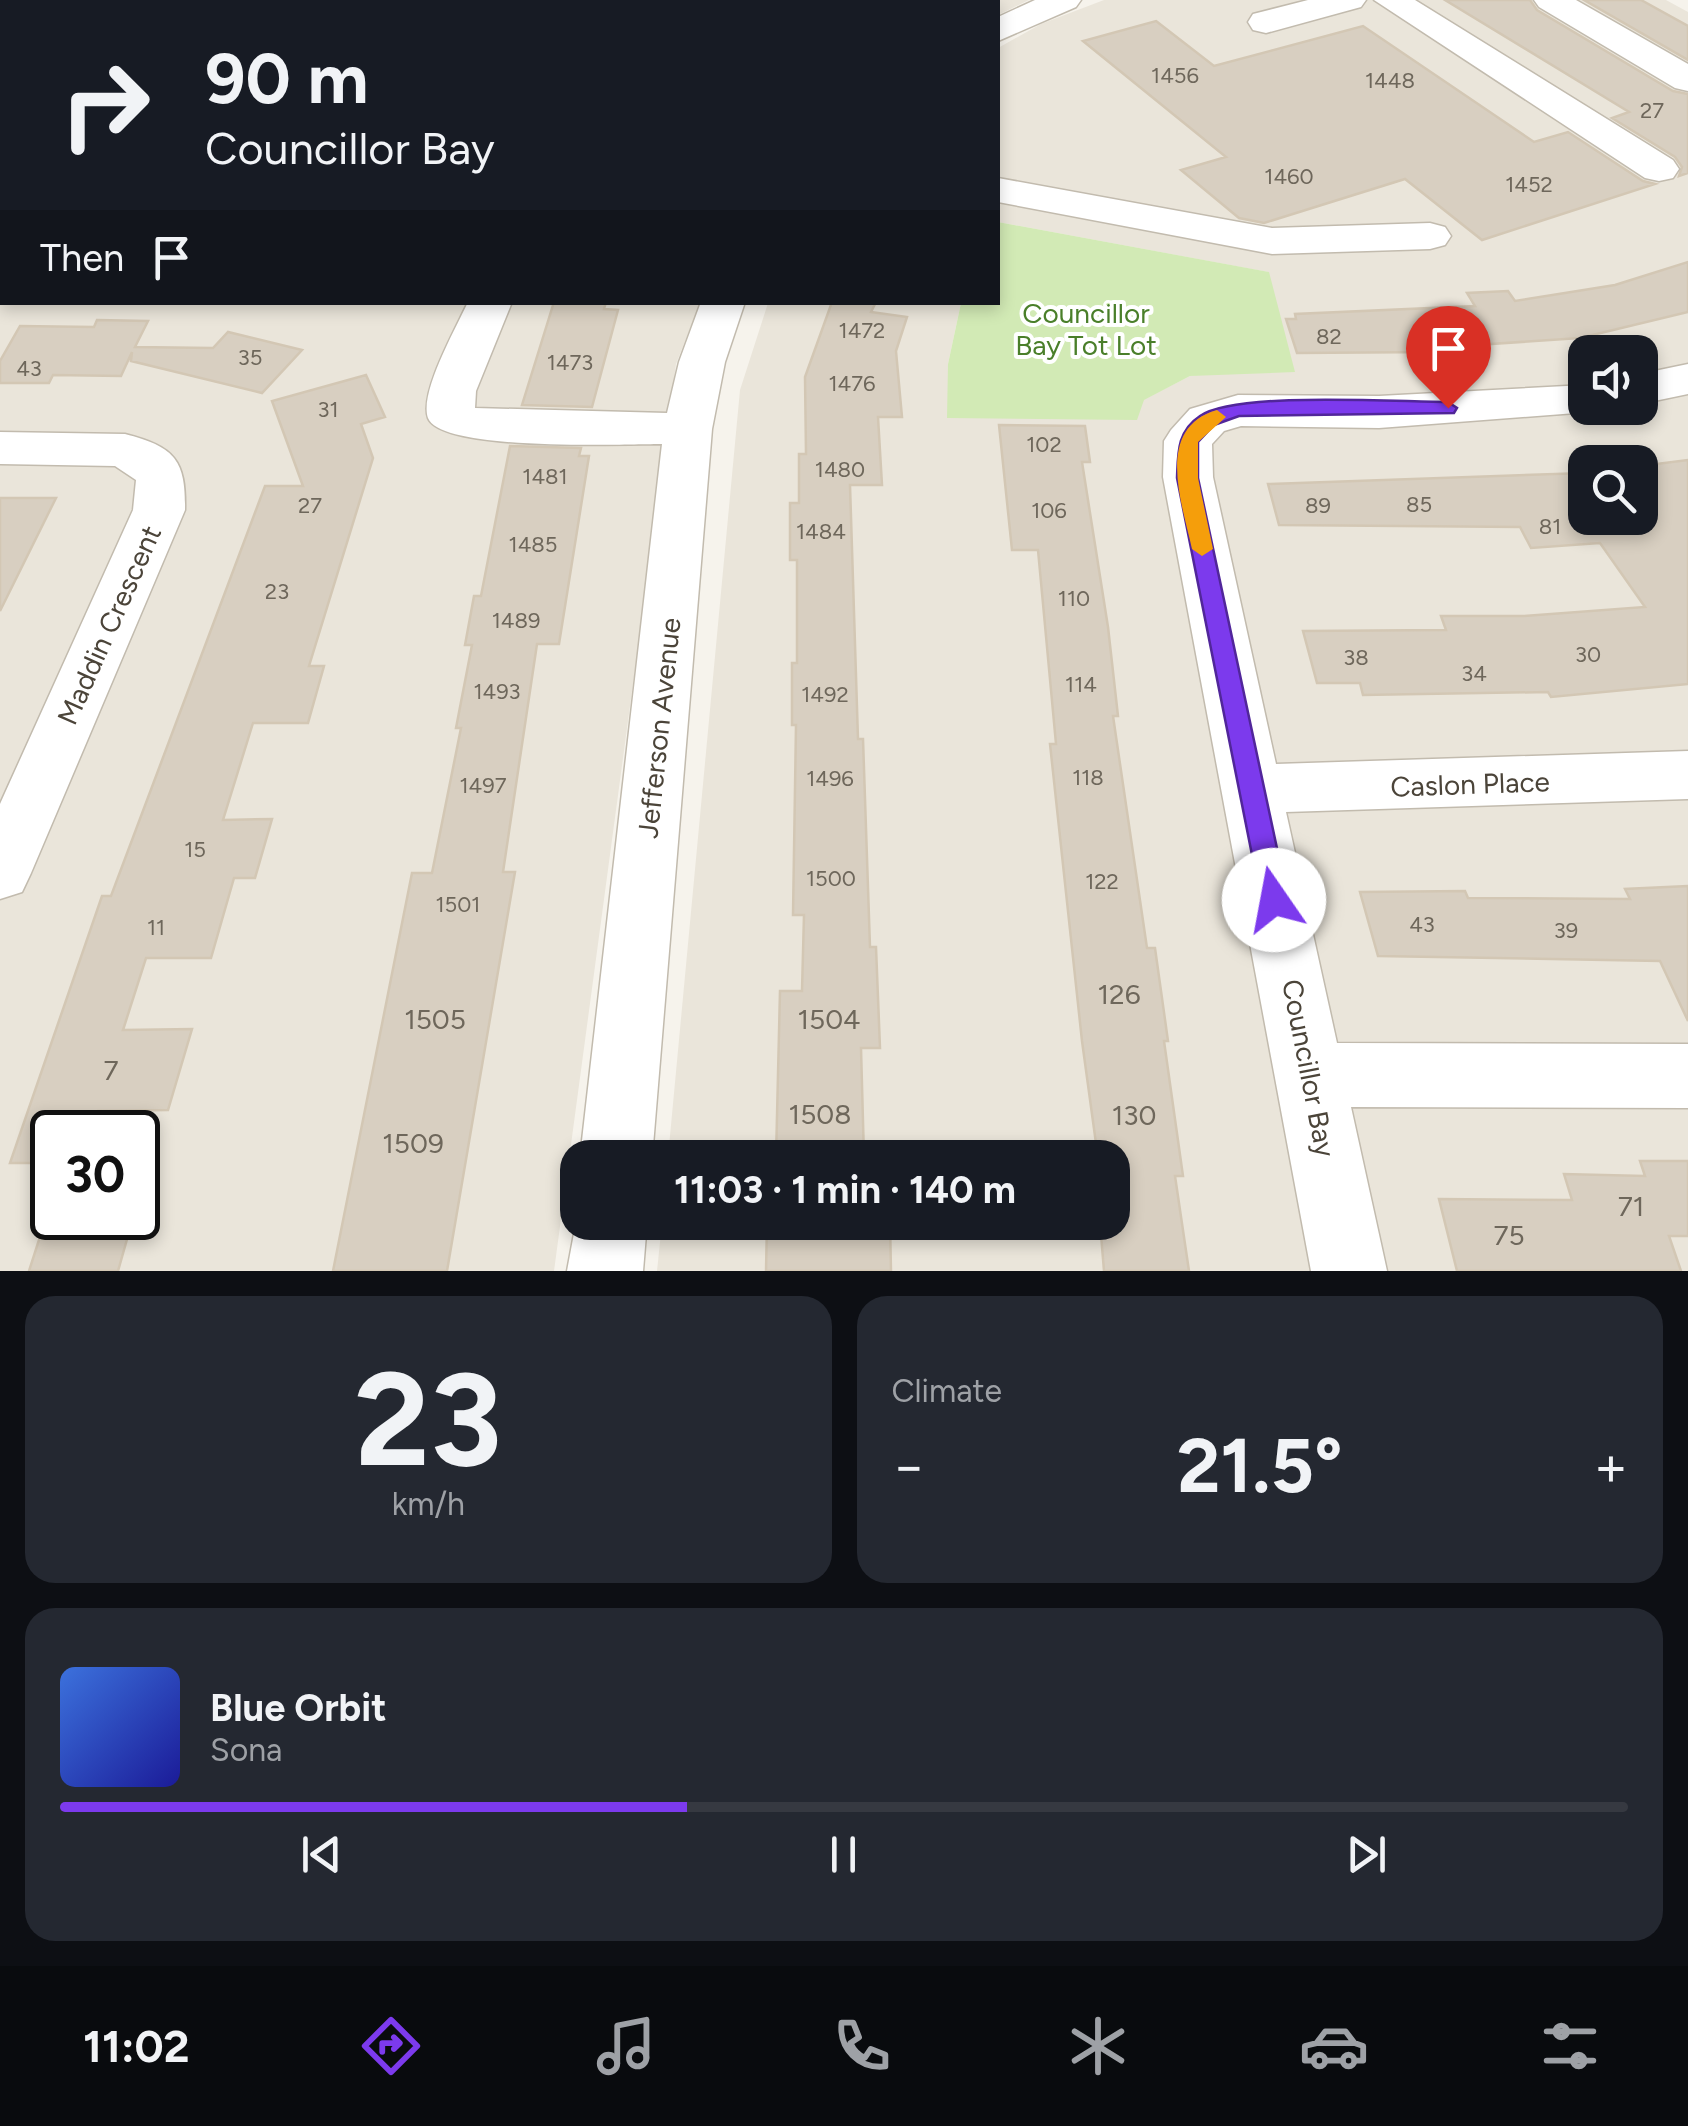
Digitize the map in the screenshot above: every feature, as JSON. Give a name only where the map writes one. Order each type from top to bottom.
[{"type":"street","points":[[1000,29],[1064,0]]},
{"type":"street","points":[[1266,22],[1348,0]]},
{"type":"street","points":[[1391,0],[1659,169]]},
{"type":"street","points":[[1551,0],[1688,80]]},
{"type":"street","points":[[1000,190],[1272,240],[1430,236]]},
{"type":"street","points":[[489,305],[452,391],[451,416],[476,425],[688,429]]},
{"type":"street","name":"Jefferson Avenue","points":[[618,1140],[688,429],[702,362],[722,305]]},
{"type":"street","points":[[1658,385],[1688,378]]},
{"type":"street","name":"Councillor Bay","points":[[1349,1271],[1188,478],[1188,440],[1207,420],[1238,410],[1379,412],[1568,401]]},
{"type":"street","name":"Maddin Crescent","points":[[0,448],[125,450],[161,473],[159,510],[0,873]]},
{"type":"street","name":"Caslon Place","points":[[1252,790],[1688,774]]},
{"type":"street","points":[[1311,1075],[1688,1076]]},
{"type":"street","points":[[604,1271],[608,1240]]},
{"type":"shaded area","points":[[1000,0],[1029,0],[1000,14]]},
{"type":"shaded area","points":[[1104,0],[1666,0],[1688,12],[1688,1271],[657,1271],[660,1240],[1130,1240],[1130,1140],[670,1140],[740,390],[767,305],[961,305],[948,364],[1143,400],[1190,376],[1215,372],[1268,272],[1000,222],[1000,47],[1041,24]]},
{"type":"shaded area","points":[[0,305],[699,305],[676,364],[572,1140],[560,1140],[560,1226],[554,1271],[0,1271]]},
{"type":"green space","name":"Councillor Bay Tot Lot","points":[[1000,222],[1269,272],[1295,372],[1190,376],[1144,400],[1137,420],[947,418],[948,364],[961,305],[1000,305]]},
{"type":"building","points":[[1445,0],[1530,0],[1537,10],[1673,91],[1688,94],[1688,173],[1679,176],[1682,167],[1675,157],[1612,118],[1629,112]]},
{"type":"building","points":[[1584,0],[1641,0],[1688,26],[1688,60]]},
{"type":"building","points":[[1156,21],[1214,66],[1363,26],[1534,142],[1568,132],[1643,181],[1655,184],[1482,240],[1405,179],[1264,223],[1239,218],[1181,170],[1226,157],[1083,41]]},
{"type":"building","points":[[1688,262],[1688,312],[1592,335],[1431,348],[1434,352],[1297,353],[1286,319],[1296,319],[1295,314],[1475,306],[1467,293],[1508,291],[1515,301],[1615,285]]},
{"type":"building","points":[[553,305],[605,305],[604,309],[618,310],[592,407],[522,405]]},
{"type":"building","points":[[831,305],[874,305],[871,312],[907,317],[896,351],[902,417],[878,417],[882,485],[850,485],[858,739],[863,739],[870,947],[876,947],[880,1048],[861,1048],[864,1140],[776,1140],[780,991],[802,991],[804,915],[793,915],[796,725],[792,725],[792,663],[797,663],[797,560],[790,560],[790,503],[799,503],[799,454],[806,454],[805,377]]},
{"type":"building","points":[[97,320],[148,321],[135,347],[213,348],[228,332],[302,350],[262,393],[131,361],[132,352],[121,376],[53,375],[49,383],[0,383],[0,361],[20,326],[94,327]]},
{"type":"building","points":[[366,375],[385,417],[361,424],[373,458],[309,666],[324,666],[308,723],[253,723],[223,820],[272,819],[255,878],[234,878],[211,958],[146,958],[123,1030],[192,1029],[168,1110],[30,1110],[30,1163],[10,1163],[102,896],[111,896],[265,486],[303,486],[272,401]]},
{"type":"building","points":[[999,425],[1085,426],[1090,462],[1082,462],[1108,627],[1118,716],[1113,716],[1147,948],[1155,948],[1168,1041],[1164,1041],[1183,1176],[1175,1176],[1189,1271],[1104,1271],[1101,1240],[1130,1240],[1130,1140],[1096,1140],[1050,744],[1056,744],[1038,550],[1012,550]]},
{"type":"building","points":[[510,446],[581,448],[579,456],[589,456],[559,644],[537,644],[503,872],[515,872],[447,1271],[333,1271],[412,873],[432,873],[461,728],[456,728],[472,645],[465,645],[474,596],[481,596]]},
{"type":"building","points":[[1688,460],[1688,684],[1551,697],[1548,692],[1363,695],[1360,683],[1317,683],[1303,631],[1446,630],[1441,616],[1524,616],[1645,607],[1600,543],[1531,548],[1520,527],[1279,525],[1268,484],[1568,474],[1568,535],[1658,535],[1658,464]]},
{"type":"building","points":[[0,498],[56,498],[0,611]]},
{"type":"building","points":[[1688,886],[1688,1021],[1660,961],[1378,956],[1360,892],[1465,891],[1468,898],[1630,899],[1625,889]]},
{"type":"building","points":[[1640,1161],[1688,1161],[1688,1236],[1669,1236],[1681,1271],[1457,1271],[1439,1199],[1572,1200],[1564,1174],[1645,1176]]},
{"type":"building","points":[[39,1240],[127,1240],[118,1271],[29,1271]]},
{"type":"building","points":[[767,1240],[890,1240],[891,1271],[766,1271]]},
{"type":"slow traffic","points":[[1202,549],[1188,478],[1188,440],[1207,420],[1217,417]]},
{"type":"route","points":[[1274,900],[1188,478],[1188,440],[1207,420],[1238,410],[1379,412],[1448,408]]}]
